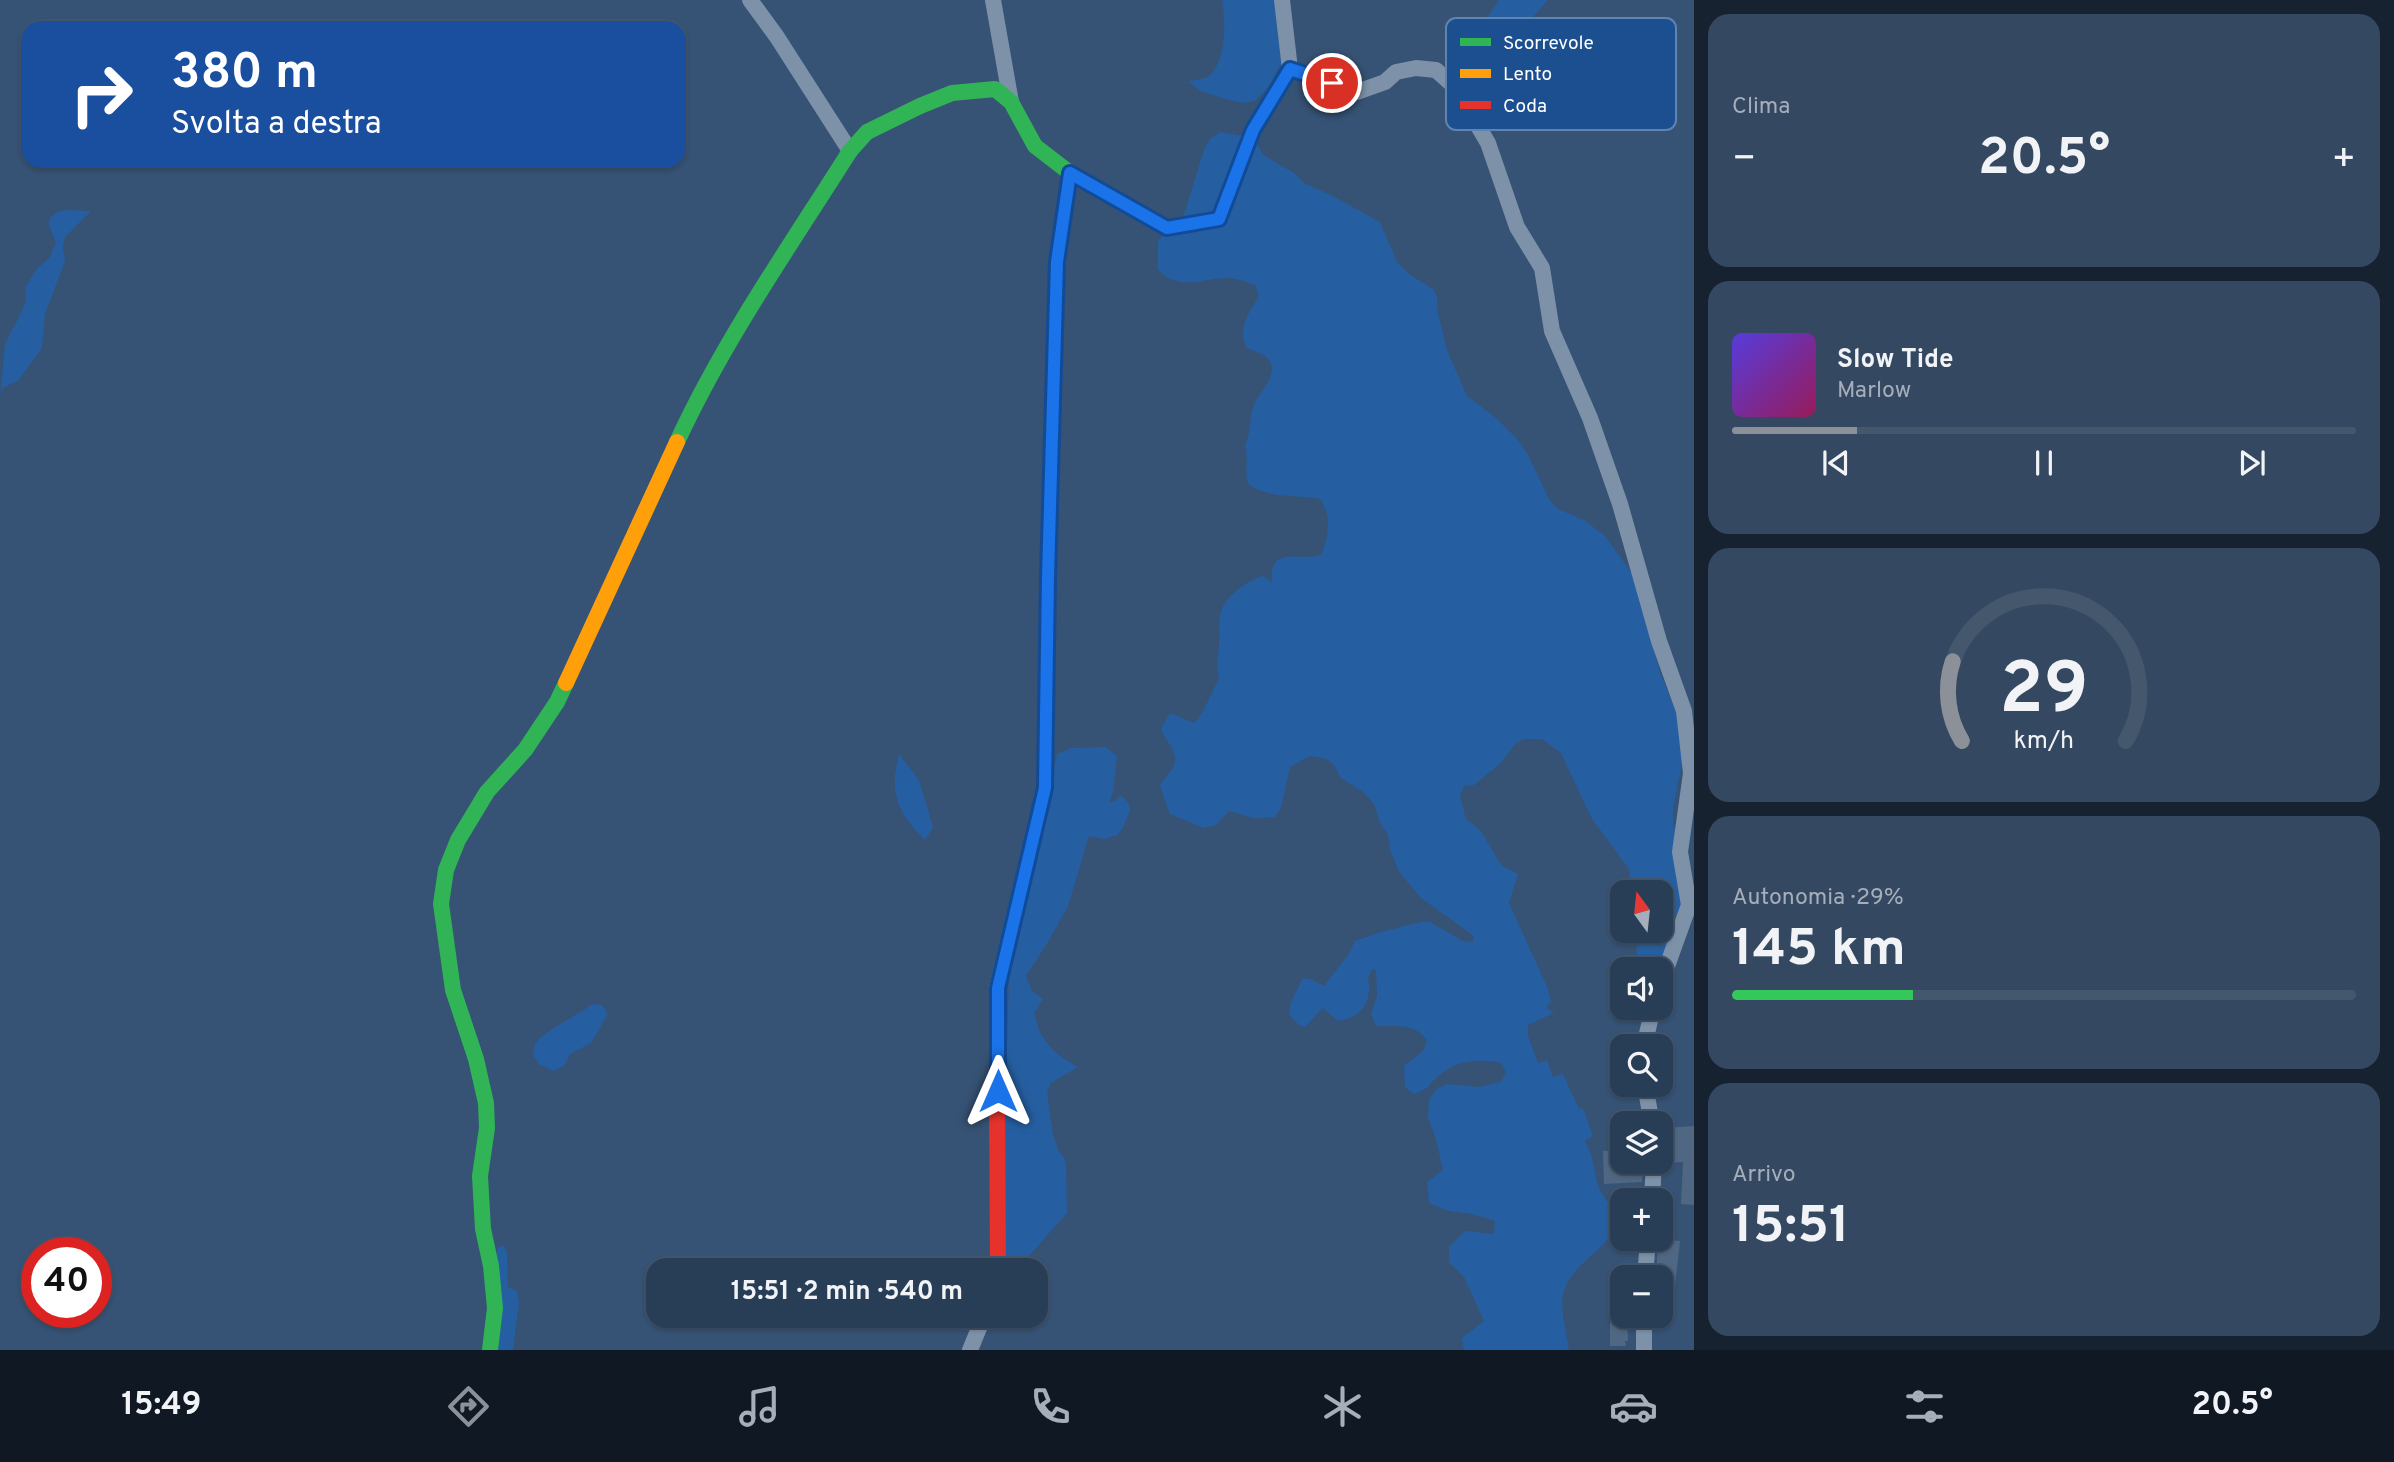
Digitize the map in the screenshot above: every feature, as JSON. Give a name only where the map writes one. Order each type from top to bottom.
[{"type":"street","points":[[750,0],[850,151]]},
{"type":"street","points":[[993,0],[1011,102],[1035,146],[1070,173],[1167,228],[1219,219],[1253,130],[1290,69],[1282,0]]},
{"type":"street","points":[[1290,69],[1357,92],[1385,82],[1396,72],[1416,68],[1436,70],[1446,79]]},
{"type":"street","points":[[490,1350],[495,1308],[491,1266],[483,1230],[480,1176],[487,1128],[486,1103],[476,1059],[453,990],[441,904],[446,870],[457,840],[487,792],[525,750],[557,702],[691,412],[740,326],[850,151],[867,132],[951,93],[995,89],[1011,102]]},
{"type":"street","points":[[1480,130],[1488,143],[1517,227],[1542,268],[1552,331],[1590,418],[1616,492],[1659,641],[1684,711],[1691,773],[1680,852],[1689,905],[1671,957]]},
{"type":"street","points":[[998,1258],[998,988],[1045,788],[1057,262],[1070,173]]},
{"type":"street","points":[[970,1350],[979,1328]]},
{"type":"street","points":[[1644,1328],[1644,1350]]},
{"type":"shaded area","points":[[1222,0],[1279,0],[1288,50],[1269,86],[1255,101],[1243,103],[1225,99],[1201,91],[1188,81],[1205,78],[1218,64],[1224,31]]},
{"type":"shaded area","points":[[1499,0],[1548,0],[1532,18],[1487,18]]},
{"type":"shaded area","points":[[1220,132],[1254,138],[1263,155],[1294,173],[1304,183],[1380,222],[1397,262],[1409,274],[1433,289],[1437,297],[1447,350],[1467,396],[1496,418],[1518,440],[1550,501],[1558,509],[1584,520],[1605,536],[1634,576],[1660,672],[1680,722],[1682,763],[1673,809],[1673,825],[1679,833],[1683,910],[1673,937],[1673,880],[1630,880],[1629,869],[1592,819],[1561,753],[1542,739],[1524,739],[1515,744],[1501,763],[1474,785],[1464,786],[1460,796],[1466,819],[1481,831],[1501,865],[1518,874],[1509,903],[1548,989],[1551,1002],[1546,1007],[1554,1013],[1528,1025],[1528,1036],[1538,1063],[1547,1060],[1553,1077],[1563,1074],[1579,1109],[1583,1108],[1593,1136],[1584,1141],[1591,1154],[1600,1190],[1610,1203],[1610,1235],[1580,1266],[1567,1284],[1563,1295],[1569,1350],[1464,1350],[1462,1338],[1484,1321],[1464,1277],[1449,1262],[1449,1247],[1465,1231],[1494,1234],[1495,1221],[1448,1211],[1429,1203],[1427,1182],[1443,1170],[1428,1118],[1429,1099],[1437,1089],[1447,1084],[1479,1087],[1501,1082],[1506,1072],[1501,1063],[1475,1061],[1459,1064],[1443,1072],[1424,1090],[1414,1094],[1405,1087],[1404,1066],[1423,1051],[1427,1041],[1423,1035],[1411,1028],[1376,1026],[1371,1014],[1377,996],[1376,969],[1372,969],[1368,978],[1367,1001],[1353,1017],[1338,1021],[1323,1008],[1305,1027],[1300,1026],[1289,1015],[1291,1002],[1303,978],[1324,986],[1348,955],[1355,941],[1421,922],[1430,922],[1463,941],[1473,942],[1474,936],[1421,898],[1399,872],[1388,835],[1380,823],[1374,804],[1363,792],[1341,778],[1327,759],[1310,756],[1290,767],[1281,808],[1275,817],[1253,818],[1229,811],[1216,825],[1204,828],[1170,814],[1160,786],[1175,762],[1172,748],[1161,729],[1170,713],[1194,723],[1219,679],[1217,666],[1223,606],[1244,585],[1257,578],[1263,576],[1272,582],[1272,570],[1280,559],[1321,555],[1327,534],[1328,519],[1320,499],[1274,494],[1248,484],[1245,445],[1252,412],[1272,369],[1266,357],[1246,347],[1244,339],[1245,320],[1259,296],[1255,285],[1228,278],[1174,281],[1158,270],[1158,241],[1184,214],[1205,147],[1210,139]]},
{"type":"shaded area","points":[[91,211],[65,237],[65,261],[45,314],[42,348],[18,381],[2,388],[0,397],[5,344],[26,300],[25,288],[36,270],[50,257],[56,243],[49,225],[50,218],[57,212]]},
{"type":"shaded area","points":[[1106,747],[1117,756],[1113,793],[1109,803],[1120,795],[1128,802],[1130,810],[1117,835],[1104,839],[1089,836],[1068,906],[1026,976],[1032,991],[1043,999],[1034,1013],[1044,1039],[1054,1051],[1078,1067],[1051,1083],[1047,1092],[1053,1135],[1066,1165],[1067,1213],[1027,1258],[1001,1258],[1009,974],[1057,754],[1071,748]]},
{"type":"shaded area","points":[[899,754],[919,780],[933,827],[925,840],[908,821],[898,802],[895,780]]},
{"type":"shaded area","points":[[1636,943],[1671,943],[1666,957],[1637,957]]},
{"type":"shaded area","points":[[592,1004],[602,1005],[608,1014],[591,1043],[570,1054],[564,1066],[553,1071],[539,1064],[533,1055],[539,1039]]},
{"type":"shaded area","points":[[503,1245],[507,1252],[508,1287],[517,1291],[519,1302],[513,1350],[494,1350],[497,1248]]},
{"type":"building","points":[[1694,1126],[1694,1205],[1681,1204],[1683,1162],[1673,1163],[1673,1127]]},
{"type":"building","points":[[1603,1151],[1610,1151],[1610,1174],[1642,1174],[1642,1182],[1604,1184]]},
{"type":"building","points":[[1673,1240],[1680,1241],[1675,1287],[1673,1265],[1657,1265],[1657,1251],[1673,1251]]},
{"type":"building","points":[[1610,1328],[1627,1328],[1626,1346],[1610,1346]]},
{"type":"traffic: fast","points":[[677,442],[715,367],[759,294],[850,151],[867,132],[952,93],[995,89],[1011,102],[1035,146],[1070,173]]},
{"type":"traffic: fast","points":[[997,1098],[997,988],[1045,788],[1057,262],[1070,173],[1105,193]]},
{"type":"traffic: fast","points":[[490,1350],[495,1308],[491,1266],[483,1229],[480,1176],[487,1128],[486,1103],[476,1059],[453,990],[441,904],[446,870],[458,840],[487,792],[525,750],[557,702],[566,683]]},
{"type":"traffic: slow","points":[[1105,193],[1167,228],[1219,219],[1253,130],[1290,69]]},
{"type":"traffic: slow","points":[[566,683],[677,442]]},
{"type":"traffic: jam","points":[[997,1098],[998,1258]]},
{"type":"route","points":[[998,1091],[998,988],[1045,788],[1057,262],[1070,173],[1167,228],[1219,219],[1253,130],[1290,69],[1332,83]]}]
